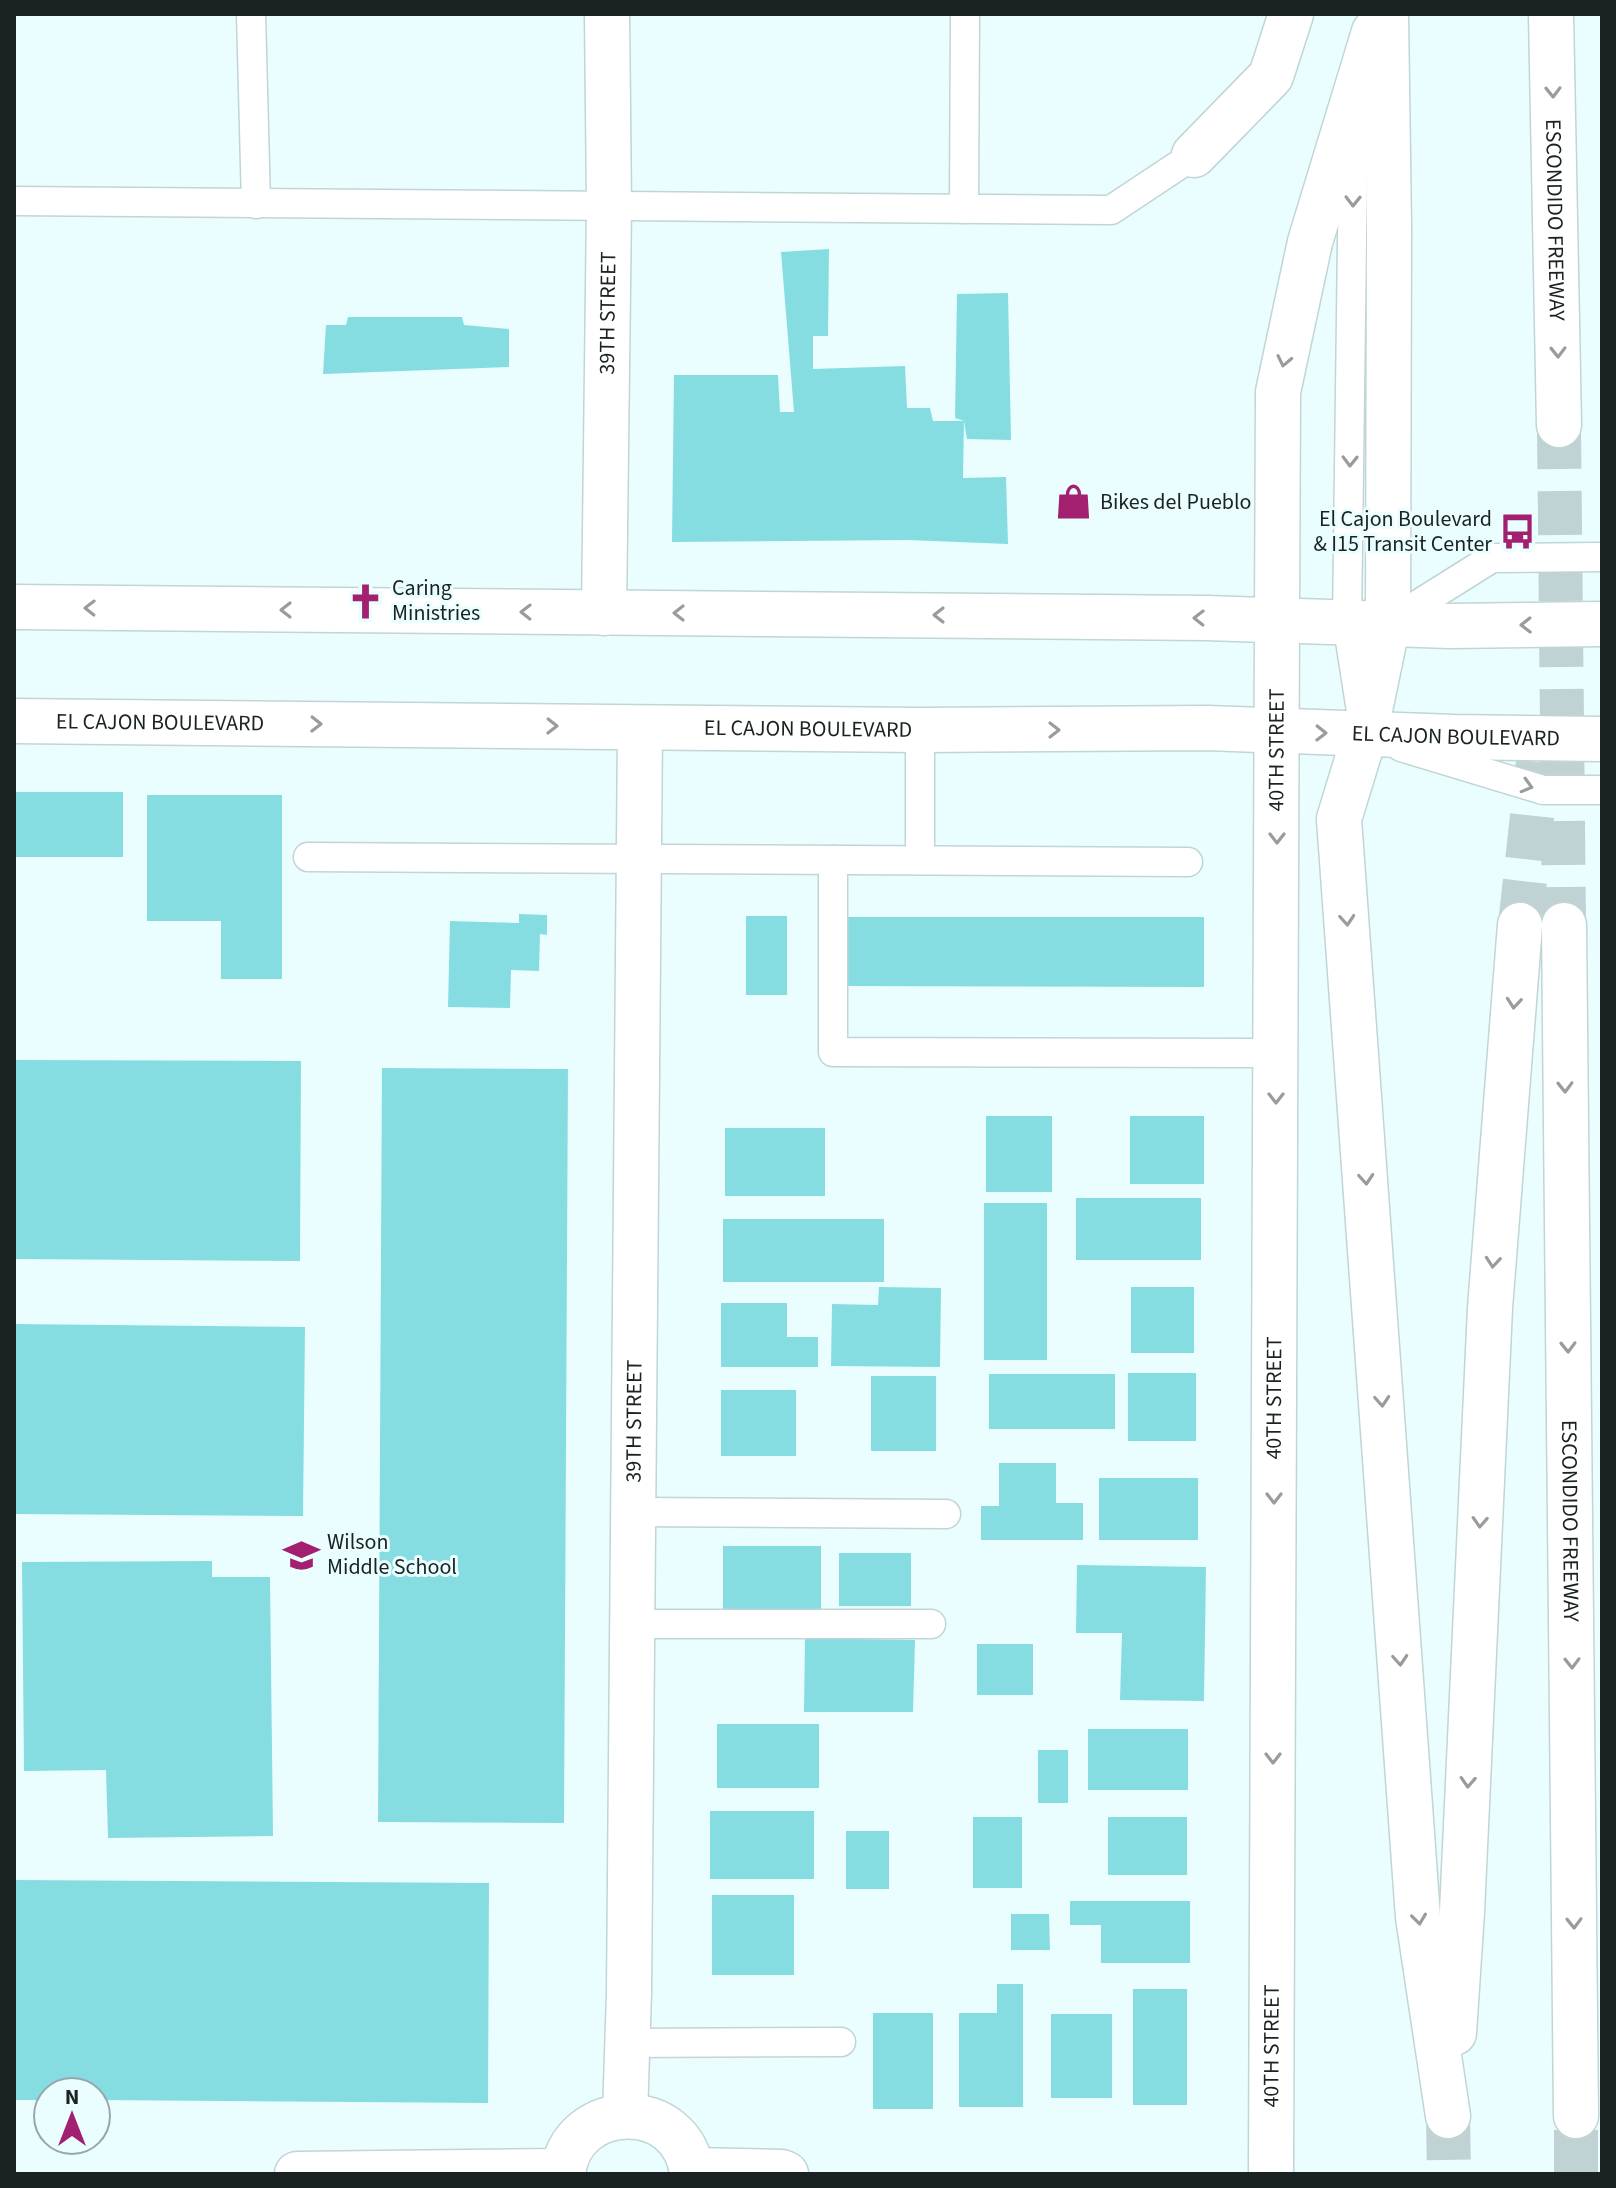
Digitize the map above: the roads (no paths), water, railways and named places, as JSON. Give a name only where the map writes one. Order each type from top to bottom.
[{"type":"main road","name":"39TH STREET","points":[[604,613],[609,206],[607,14]]},
{"type":"main road","points":[[1194,155],[1271,76],[1291,14]]},
{"type":"main road","points":[[1383,14],[1389,228],[1365,734],[1339,819],[1418,1917],[1448,2116],[1462,1912],[1490,1308],[1520,925]]},
{"type":"main road","name":"40TH STREET","points":[[1271,2174],[1278,392],[1310,242],[1383,14]]},
{"type":"main road","name":"ESCONDIDO FREEWAY","points":[[1551,14],[1559,425]]},
{"type":"main road","points":[[14,607],[1277,620],[1450,626],[1602,624]]},
{"type":"main road","name":"EL CAJON BOULEVARD","points":[[14,721],[920,730],[1207,728],[1602,739]]},
{"type":"main road","name":"39TH STREET","points":[[625,2115],[633,1624],[640,728]]},
{"type":"main road","name":"ESCONDIDO FREEWAY","points":[[1564,925],[1576,2116]]},
{"type":"main road","points":[[297,2174],[563,2172],[567,2155],[579,2137],[597,2123],[625,2115],[658,2123],[675,2135],[687,2153],[692,2172],[786,2174]]},
{"type":"lane","points":[[251,14],[256,204]]},
{"type":"lane","points":[[964,209],[965,14]]},
{"type":"lane","points":[[14,201],[1111,210],[1194,155]]},
{"type":"lane","points":[[1368,623],[1492,558],[1602,557]]},
{"type":"lane","points":[[920,730],[920,859]]},
{"type":"lane","points":[[1365,734],[1464,768],[1543,790],[1602,790]]},
{"type":"lane","points":[[308,857],[1188,862]]},
{"type":"lane","points":[[833,860],[833,1052],[1276,1053]]},
{"type":"lane","points":[[633,1512],[946,1514]]},
{"type":"lane","points":[[633,1624],[931,1624]]},
{"type":"lane","points":[[627,2043],[841,2042]]},
{"type":"tunnel","points":[[1559,425],[1564,925]]},
{"type":"tunnel","points":[[1520,925],[1538,762]]},
{"type":"tunnel","points":[[1448,2116],[1449,2174]]},
{"type":"tunnel","points":[[1576,2116],[1576,2174]]},
{"type":"place","name":"Bikes del Pueblo","points":[[1074,502]]},
{"type":"place","name":"El Cajon Boulevard & I15 Transit Center","points":[[1518,532]]},
{"type":"place","name":"Caring Ministries","points":[[366,601]]},
{"type":"place","name":"Wilson Middle School","points":[[301,1555]]}]
